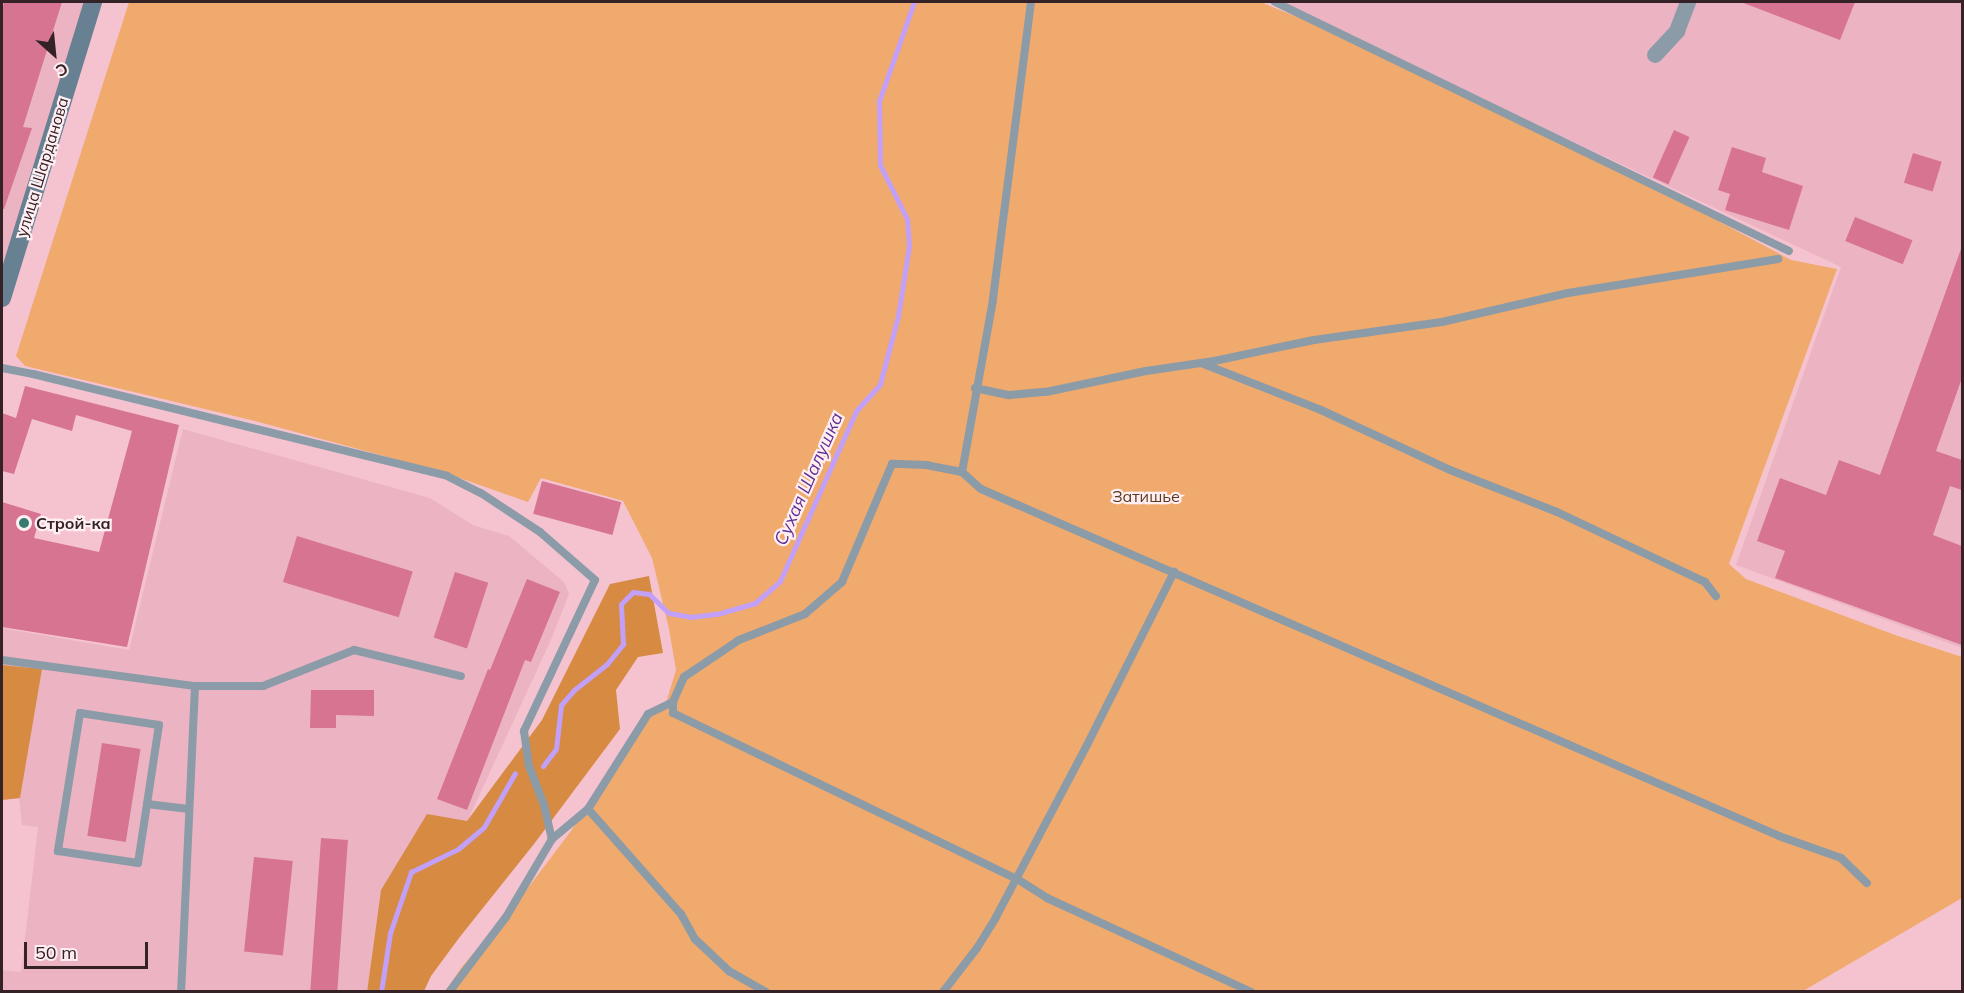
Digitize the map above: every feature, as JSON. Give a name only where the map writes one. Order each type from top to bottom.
[{"type":"main road","name":"улица Шарданова","points":[[2,298],[93,2]]},
{"type":"street","points":[[1655,54],[1677,31],[1688,2]]},
{"type":"lane","points":[[962,472],[975,388],[993,300],[1031,2]]},
{"type":"lane","points":[[1275,2],[1790,250]]},
{"type":"lane","points":[[975,388],[1009,395],[1046,392],[1146,370],[1201,363],[1314,340],[1442,322],[1568,293],[1778,259]]},
{"type":"lane","points":[[1201,363],[1321,410],[1450,470],[1557,512],[1705,582],[1716,596]]},
{"type":"lane","points":[[2,368],[447,476],[481,493],[540,532],[595,580],[524,730],[529,766],[544,805],[552,839]]},
{"type":"lane","points":[[1251,992],[1067,908],[1017,879],[697,727],[673,713],[673,702],[684,677],[739,640],[805,614],[842,582],[892,464],[927,465],[962,472],[981,489],[1779,836],[1841,858],[1867,883]]},
{"type":"lane","points":[[943,992],[977,948],[1017,879],[1174,572]]},
{"type":"lane","points":[[2,660],[195,686],[263,686],[354,650],[461,676]]},
{"type":"lane","points":[[181,992],[195,686]]},
{"type":"lane","points":[[449,992],[506,917],[552,839],[588,809],[648,714],[673,702]]},
{"type":"lane","points":[[80,713],[159,725],[147,804],[138,863],[58,851],[80,713]]},
{"type":"lane","points":[[147,804],[189,809]]},
{"type":"lane","points":[[588,809],[681,914],[695,939],[729,971],[766,992]]},
{"type":"shaded area","points":[[2,2],[93,2],[2,298]]},
{"type":"shaded area","points":[[1274,2],[1962,2],[1962,648],[1736,565],[1841,267]]},
{"type":"shaded area","points":[[183,429],[430,498],[473,525],[509,536],[564,582],[569,594],[550,642],[467,822],[381,890],[367,991],[2,991],[2,970],[21,972],[38,827],[22,825],[19,798],[2,800],[2,628],[129,650]]},
{"type":"shaded area","points":[[649,576],[663,653],[638,657],[616,690],[620,729],[534,844],[459,938],[431,976],[424,991],[367,992],[381,890],[427,814],[467,821],[542,720],[610,584]]},
{"type":"shaded area","points":[[2,665],[42,669],[20,798],[2,800]]},
{"type":"green space","name":"Затишье","points":[[129,2],[1260,2],[1370,46],[1690,206],[1791,260],[1837,269],[1729,564],[1746,579],[1895,635],[1962,657],[1962,898],[1803,991],[446,991],[461,968],[518,901],[571,831],[642,717],[666,703],[676,670],[652,558],[623,501],[541,478],[528,502],[443,472],[255,421],[25,366],[16,356]]},
{"type":"building","points":[[4,2],[62,2],[23,127],[32,128],[4,209],[2,209],[2,10]]},
{"type":"building","points":[[1741,2],[1855,2],[1840,40]]},
{"type":"building","points":[[1674,130],[1690,137],[1668,184],[1653,178]]},
{"type":"building","points":[[1732,147],[1766,158],[1762,172],[1803,186],[1789,230],[1725,210],[1730,194],[1718,190]]},
{"type":"building","points":[[1913,153],[1942,162],[1933,191],[1904,183]]},
{"type":"building","points":[[1855,217],[1912,240],[1903,264],[1845,241]]},
{"type":"building","points":[[1961,249],[1962,378],[1936,451],[1962,460],[1962,490],[1950,486],[1933,535],[1962,546],[1962,645],[1775,578],[1785,551],[1757,541],[1780,478],[1826,495],[1839,460],[1880,475]]},
{"type":"building","points":[[25,386],[179,425],[127,647],[2,627],[2,502],[41,514],[34,538],[99,552],[132,431],[76,415],[72,431],[32,419],[14,474],[2,471],[2,413],[16,418]]},
{"type":"building","points":[[542,481],[621,502],[612,535],[533,514]]},
{"type":"building","points":[[297,536],[413,571],[399,617],[283,582]]},
{"type":"building","points":[[455,572],[488,583],[467,648],[434,638]]},
{"type":"building","points":[[527,579],[560,592],[531,662],[525,660],[467,810],[437,799],[488,669],[490,670]]},
{"type":"building","points":[[311,690],[374,690],[374,716],[336,715],[336,728],[310,728]]},
{"type":"building","points":[[102,743],[141,749],[126,842],[87,836]]},
{"type":"building","points":[[321,838],[348,840],[337,992],[310,992]]},
{"type":"building","points":[[254,857],[293,861],[283,956],[244,951]]},
{"type":"waterway","name":"Сухая Шалушка","points":[[543,766],[556,749],[561,705],[574,690],[607,664],[623,644],[621,604],[633,592],[649,594],[669,613],[691,617],[717,614],[755,603],[780,581],[856,411],[880,384],[898,316],[909,246],[907,219],[880,165],[879,101],[914,2]]},
{"type":"waterway","name":"Сухая Шалушка","points":[[381,992],[390,933],[411,872],[458,849],[484,827],[515,773]]},
{"type":"place","name":"Строй-ка","points":[[24,523]]}]
